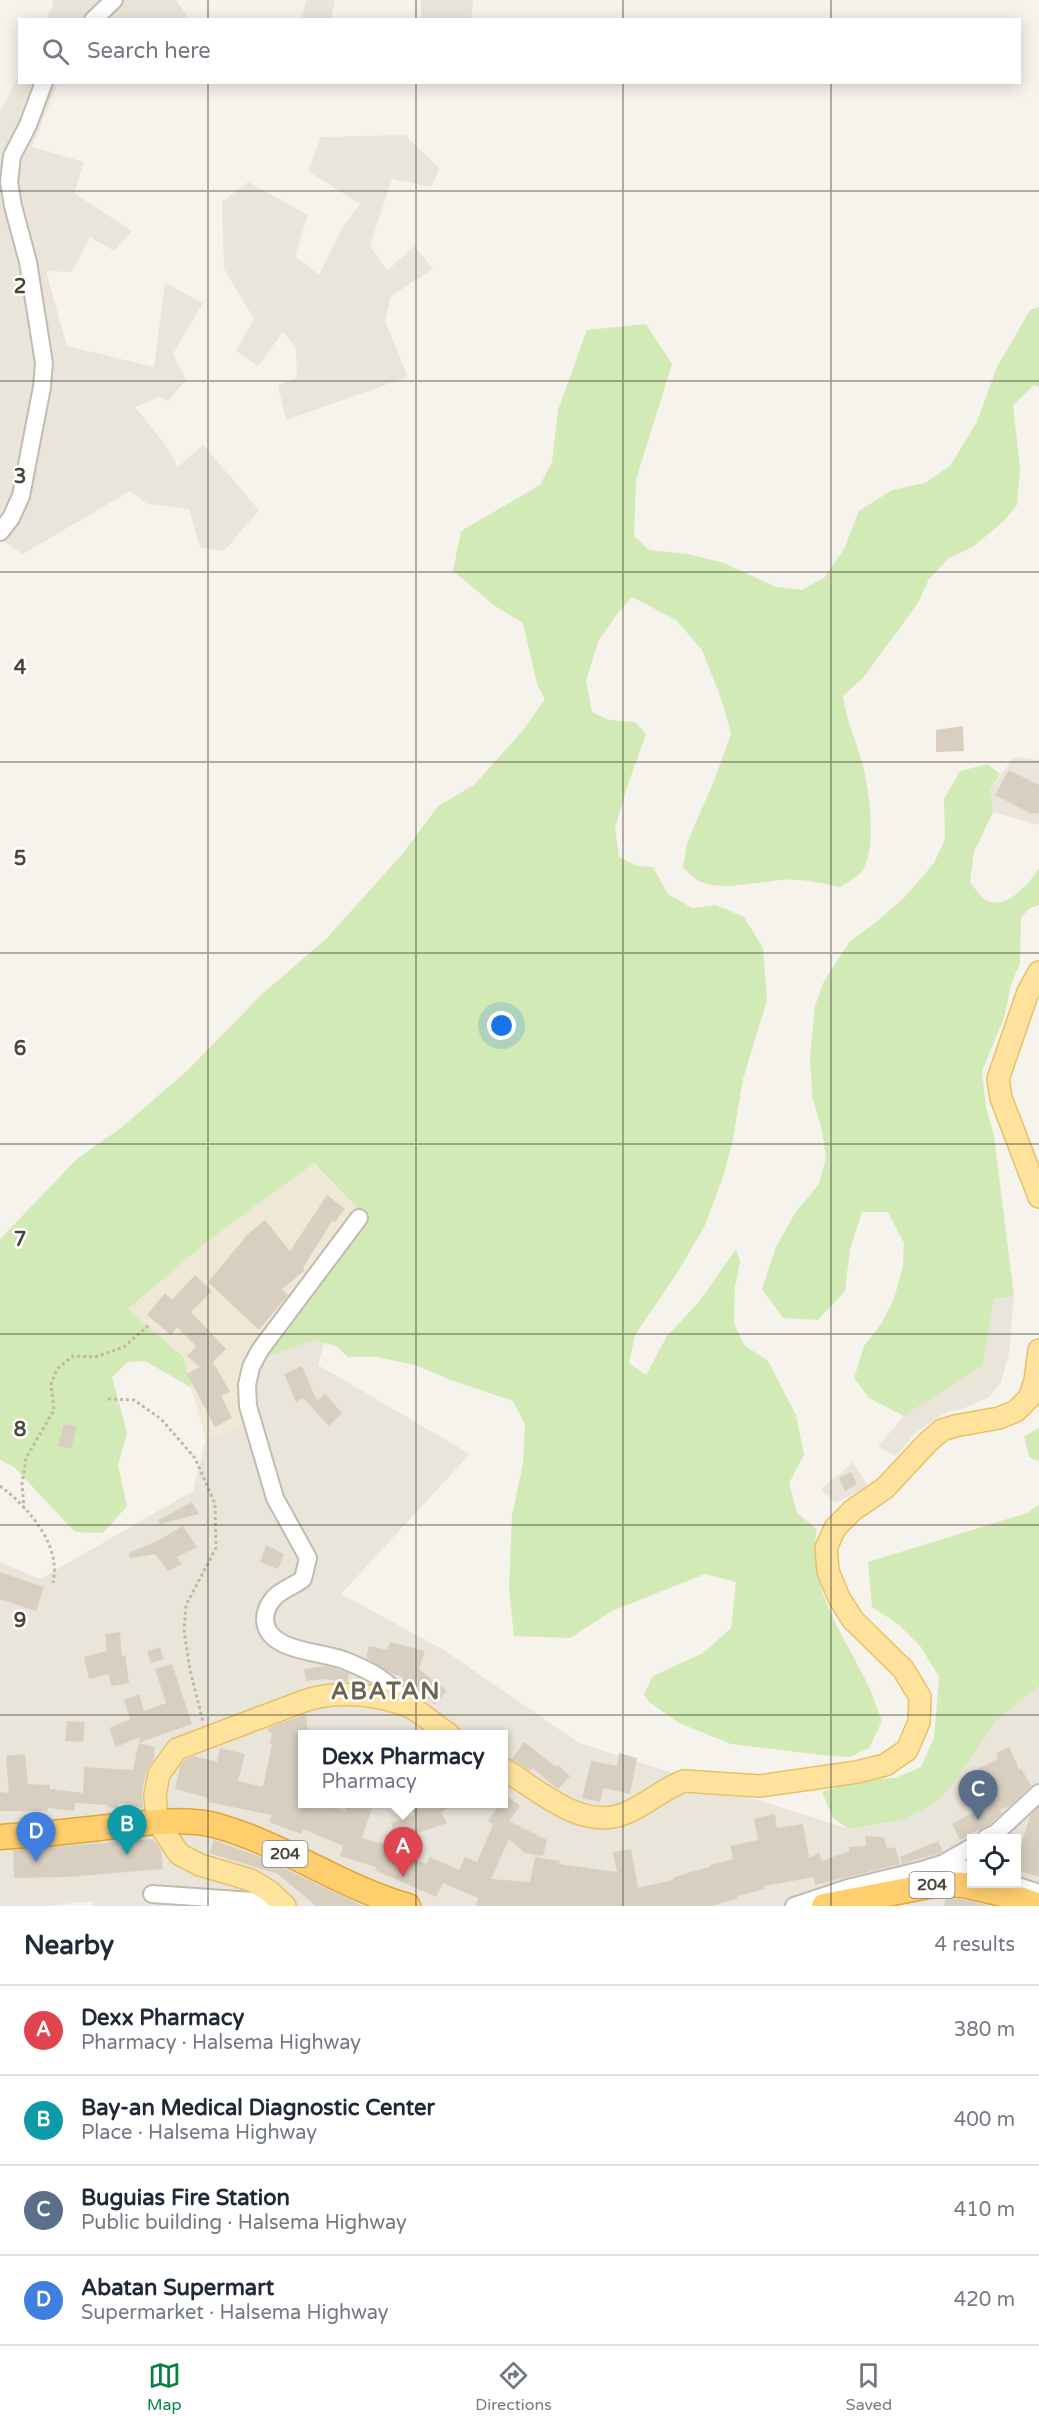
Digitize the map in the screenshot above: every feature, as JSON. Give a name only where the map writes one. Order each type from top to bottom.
[{"type":"highway","name":"204","points":[[0,1837],[157,1821],[212,1825],[256,1840],[323,1873],[384,1899],[408,1906]]},
{"type":"highway","name":"204","points":[[825,1906],[939,1884],[964,1886],[1011,1896],[1039,1906]]},
{"type":"main road","points":[[1039,972],[1028,992],[998,1079],[1000,1098],[1039,1197]]},
{"type":"main road","points":[[508,1772],[566,1808],[589,1816],[606,1818],[624,1814],[684,1781],[760,1786],[857,1772],[885,1765],[907,1750],[919,1722],[920,1697],[903,1669],[853,1620],[839,1598],[828,1571],[826,1548],[835,1528],[853,1510],[885,1488],[942,1430],[999,1418],[1016,1410],[1029,1398],[1035,1382],[1039,1350]]},
{"type":"main road","points":[[285,1906],[269,1891],[251,1880],[200,1865],[178,1854],[157,1821],[155,1795],[159,1774],[177,1749],[323,1694],[342,1693],[407,1706],[443,1730]]},
{"type":"street","points":[[95,18],[114,0]]},
{"type":"street","points":[[0,532],[11,518],[21,496],[42,387],[44,363],[28,262],[9,182],[12,156],[28,125],[43,84]]},
{"type":"street","points":[[359,1218],[260,1350],[251,1367],[247,1385],[248,1406],[275,1498],[308,1558],[303,1579],[275,1597],[265,1617],[266,1626],[279,1642],[293,1648],[343,1659],[380,1677],[396,1689],[407,1706]]},
{"type":"street","points":[[994,1834],[1039,1793]]},
{"type":"street","points":[[794,1906],[848,1888],[944,1863],[967,1850]]},
{"type":"street","points":[[944,1863],[967,1870]]},
{"type":"street","points":[[1021,1887],[1039,1893]]},
{"type":"street","points":[[152,1894],[252,1901],[264,1906]]},
{"type":"path","points":[[24,1509],[22,1484],[26,1458],[54,1410],[51,1384],[57,1369],[73,1356],[95,1357],[124,1347],[150,1324]]},
{"type":"path","points":[[108,1399],[134,1400],[161,1419],[195,1458],[215,1504],[216,1548],[186,1605],[184,1630],[190,1670],[207,1738]]},
{"type":"path","points":[[0,1486],[42,1530],[54,1563],[53,1583]]},
{"type":"shaded area","points":[[52,0],[176,0],[187,16],[185,18],[47,18],[53,5]]},
{"type":"shaded area","points":[[306,0],[335,0],[331,18],[302,18]]},
{"type":"shaded area","points":[[421,0],[473,0],[471,18],[422,18]]},
{"type":"shaded area","points":[[18,76],[18,84],[58,84],[32,147],[84,162],[74,193],[132,231],[114,251],[90,237],[72,272],[46,271],[67,346],[154,367],[165,283],[203,303],[173,354],[186,380],[168,401],[159,397],[135,407],[164,443],[178,467],[203,445],[259,510],[224,551],[200,548],[189,509],[147,504],[130,491],[23,554],[0,539],[0,112]]},
{"type":"shaded area","points":[[405,135],[439,168],[432,187],[392,179],[370,246],[387,271],[414,246],[433,269],[391,296],[385,321],[408,377],[286,420],[278,385],[297,378],[296,347],[283,332],[258,366],[236,351],[254,319],[224,269],[222,202],[248,182],[308,215],[295,256],[319,275],[341,230],[360,204],[308,171],[321,137]]},
{"type":"shaded area","points":[[1014,757],[1039,760],[1039,825],[993,812],[990,790]]},
{"type":"shaded area","points":[[313,1163],[358,1209],[247,1363],[248,1425],[206,1439],[183,1357],[128,1309],[209,1240]]},
{"type":"shaded area","points":[[359,1218],[318,1365],[470,1454],[341,1594],[444,1650],[579,1743],[849,1829],[903,1820],[975,1750],[997,1720],[1039,1686],[1039,1906],[93,1906],[92,1901],[46,1906],[0,1906],[0,1562],[40,1579],[193,1491],[206,1439],[185,1366],[128,1309]]},
{"type":"shaded area","points":[[1014,1296],[1009,1353],[1001,1382],[989,1397],[967,1407],[945,1413],[915,1433],[896,1456],[878,1446],[904,1416],[983,1365],[994,1299]]},
{"type":"shaded area","points":[[853,1462],[868,1486],[836,1503],[821,1489]]},
{"type":"green space","points":[[1039,307],[1039,387],[1034,385],[1013,405],[1020,469],[1017,505],[1004,521],[973,547],[949,558],[929,579],[918,603],[863,678],[843,696],[865,773],[871,818],[870,848],[867,861],[858,875],[840,887],[810,881],[788,880],[719,886],[699,881],[683,868],[687,843],[714,781],[731,734],[722,701],[702,650],[676,620],[632,597],[599,640],[586,680],[592,712],[609,720],[635,722],[646,734],[615,828],[619,857],[637,866],[653,867],[668,894],[692,908],[716,905],[744,917],[763,948],[767,1000],[743,1079],[733,1139],[724,1174],[705,1225],[679,1270],[635,1335],[629,1363],[646,1375],[667,1336],[699,1302],[736,1249],[740,1261],[735,1287],[734,1323],[744,1345],[768,1361],[796,1415],[804,1455],[789,1483],[797,1513],[817,1529],[815,1551],[822,1590],[838,1628],[869,1688],[882,1721],[869,1748],[850,1757],[731,1744],[679,1723],[649,1702],[644,1694],[653,1676],[703,1653],[731,1628],[736,1582],[705,1574],[612,1611],[570,1638],[514,1636],[509,1588],[512,1516],[523,1463],[525,1425],[513,1401],[415,1365],[377,1357],[348,1357],[336,1346],[314,1340],[247,1363],[358,1209],[314,1163],[209,1240],[128,1309],[183,1357],[192,1388],[145,1361],[128,1362],[112,1377],[127,1433],[118,1465],[127,1506],[103,1533],[75,1532],[14,1467],[0,1460],[0,1239],[77,1159],[121,1128],[188,1070],[262,994],[327,938],[404,852],[438,806],[474,785],[524,729],[545,699],[537,684],[523,623],[495,606],[453,571],[461,531],[540,485],[552,462],[558,410],[587,330],[646,324],[672,364],[636,480],[634,536],[649,550],[688,554],[724,563],[776,587],[802,590],[825,577],[844,549],[859,511],[892,490],[925,483],[950,466],[977,422],[997,367],[1030,310]]},
{"type":"green space","points":[[988,764],[1000,774],[990,790],[993,812],[974,852],[970,882],[982,897],[990,902],[998,902],[1015,895],[1029,882],[1039,868],[1039,905],[1030,908],[1021,917],[1020,963],[1011,985],[1004,1018],[982,1071],[986,1108],[994,1135],[1014,1296],[994,1299],[983,1365],[904,1416],[869,1398],[854,1378],[864,1346],[881,1324],[894,1299],[903,1266],[904,1243],[888,1212],[862,1212],[850,1249],[845,1291],[818,1320],[783,1318],[762,1289],[776,1247],[795,1213],[819,1184],[826,1158],[822,1130],[812,1096],[810,1056],[815,1006],[824,981],[850,941],[904,898],[934,863],[945,839],[944,799],[960,771]]},
{"type":"green space","points":[[1039,1428],[1039,1461],[1029,1457],[1024,1436]]},
{"type":"green space","points":[[1039,1505],[1039,1686],[997,1720],[953,1784],[936,1802],[903,1820],[849,1829],[833,1818],[822,1792],[859,1780],[895,1778],[921,1767],[934,1738],[939,1677],[921,1647],[898,1624],[872,1607],[868,1562],[1027,1513]]},
{"type":"building","points":[[963,726],[964,751],[936,752],[936,730]]},
{"type":"building","points":[[1009,770],[1039,785],[1039,813],[1032,814],[995,795]]},
{"type":"building","points":[[327,1195],[345,1209],[334,1223],[332,1221],[303,1268],[305,1270],[282,1289],[288,1295],[259,1330],[208,1282],[248,1234],[265,1220],[290,1251]]},
{"type":"building","points":[[195,1275],[212,1291],[191,1312],[226,1349],[213,1362],[230,1392],[221,1396],[232,1418],[215,1427],[187,1374],[200,1367],[187,1356],[196,1346],[177,1327],[171,1335],[147,1315],[165,1293],[172,1300]]},
{"type":"building","points":[[302,1366],[317,1401],[325,1394],[342,1413],[329,1426],[303,1398],[296,1402],[284,1374]]},
{"type":"building","points":[[64,1424],[77,1426],[71,1449],[58,1446]]},
{"type":"building","points":[[851,1472],[857,1484],[845,1491],[839,1478]]},
{"type":"building","points":[[192,1502],[199,1514],[160,1524],[158,1520]]},
{"type":"building","points":[[183,1526],[197,1547],[177,1557],[182,1564],[168,1571],[155,1554],[130,1558],[129,1553]]},
{"type":"building","points":[[266,1545],[284,1554],[278,1569],[260,1562]]},
{"type":"building","points":[[0,1572],[44,1587],[36,1611],[0,1599]]},
{"type":"building","points":[[120,1632],[122,1656],[125,1655],[129,1683],[111,1686],[109,1674],[89,1679],[84,1657],[107,1651],[105,1634]]},
{"type":"building","points":[[390,1642],[425,1651],[419,1669],[447,1691],[435,1704],[420,1692],[409,1690],[402,1683],[403,1677],[393,1674],[366,1658],[369,1646],[387,1650]]},
{"type":"building","points":[[160,1647],[164,1659],[151,1663],[147,1651]]},
{"type":"building","points":[[172,1664],[192,1724],[139,1743],[140,1737],[116,1747],[109,1728],[130,1719],[124,1700],[139,1694],[144,1711],[166,1703],[155,1669]]},
{"type":"building","points":[[326,1666],[349,1673],[347,1682],[324,1679],[306,1681],[304,1669]]},
{"type":"building","points":[[306,1714],[308,1730],[298,1730],[298,1808],[337,1808],[345,1812],[346,1808],[372,1808],[362,1838],[386,1845],[393,1829],[391,1823],[415,1815],[412,1808],[448,1808],[441,1812],[447,1823],[409,1836],[401,1853],[426,1864],[430,1857],[459,1870],[465,1857],[477,1862],[493,1825],[488,1821],[497,1808],[508,1808],[508,1797],[520,1806],[509,1821],[547,1840],[543,1856],[525,1853],[509,1839],[491,1879],[530,1882],[535,1857],[560,1861],[559,1864],[617,1872],[613,1852],[631,1849],[638,1888],[673,1880],[673,1878],[710,1867],[710,1865],[733,1859],[730,1846],[758,1840],[754,1819],[775,1814],[777,1828],[803,1824],[809,1858],[819,1853],[822,1861],[849,1851],[849,1847],[866,1846],[865,1836],[884,1837],[887,1849],[895,1847],[900,1864],[815,1885],[814,1877],[764,1886],[765,1889],[737,1896],[738,1898],[712,1906],[476,1906],[478,1898],[443,1883],[436,1897],[375,1870],[376,1867],[340,1856],[343,1846],[303,1829],[301,1834],[269,1822],[272,1815],[207,1802],[208,1798],[175,1789],[180,1766],[185,1760],[194,1756],[217,1762],[220,1748],[245,1754],[238,1781],[263,1787],[272,1744],[270,1744],[272,1734],[266,1729]]},
{"type":"building","points":[[67,1721],[85,1722],[83,1742],[65,1741]]},
{"type":"building","points":[[524,1742],[570,1776],[558,1789],[532,1768],[530,1771],[512,1759]]},
{"type":"building","points":[[139,1743],[155,1747],[153,1761],[146,1772],[142,1793],[143,1808],[119,1803],[118,1808],[75,1803],[74,1811],[48,1808],[48,1811],[0,1811],[0,1792],[9,1793],[6,1756],[25,1754],[28,1784],[50,1785],[50,1789],[83,1793],[84,1767],[133,1770]]},
{"type":"building","points":[[1009,1747],[1020,1771],[1021,1768],[1031,1786],[1010,1806],[1000,1810],[1002,1813],[990,1824],[967,1834],[960,1840],[952,1824],[994,1801],[979,1768],[998,1759],[996,1753]]},
{"type":"building","points":[[619,1753],[637,1758],[630,1794],[604,1788],[600,1802],[582,1798],[591,1761],[617,1766]]},
{"type":"building","points":[[1039,1807],[1039,1877],[1021,1871],[1021,1845],[1030,1816]]},
{"type":"building","points":[[153,1839],[161,1850],[163,1869],[68,1877],[14,1878],[13,1850]]},
{"type":"building","points":[[214,1840],[258,1856],[363,1906],[316,1906],[278,1874],[209,1853]]},
{"type":"building","points":[[938,1841],[943,1852],[902,1864],[900,1857]]},
{"type":"building","points":[[946,1899],[962,1899],[991,1906],[944,1906]]},
{"type":"place","name":"Buguias Fire Station","points":[[978,1820]]},
{"type":"place","name":"Bay-an Medical Diagnostic Center","points":[[127,1855]]},
{"type":"place","name":"Abatan Supermart","points":[[36,1862]]},
{"type":"place","name":"Dexx Pharmacy","points":[[403,1877]]},
{"type":"district","name":"ABATAN","points":[[386,1691]]}]
